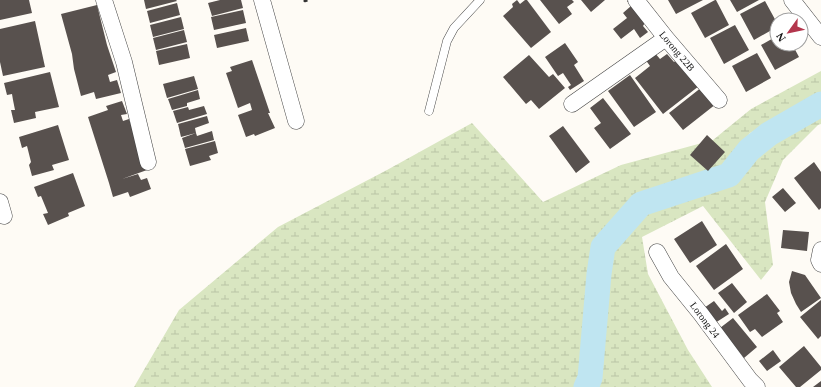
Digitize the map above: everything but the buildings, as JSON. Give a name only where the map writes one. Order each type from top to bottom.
[{"type":"street","points":[[104,0],[124,62],[148,162]]},
{"type":"street","points":[[262,0],[296,121]]},
{"type":"street","name":"Lorong 22B","points":[[636,0],[719,100]]},
{"type":"street","points":[[792,0],[821,37]]},
{"type":"street","points":[[572,104],[666,38]]},
{"type":"street","points":[[821,250],[819,260],[821,264]]},
{"type":"street","name":"Lorong 24","points":[[657,252],[671,277],[756,387]]},
{"type":"lane","points":[[429,111],[447,41],[454,28],[480,0]]},
{"type":"path","points":[[304,0],[309,0]]},
{"type":"green space","points":[[821,71],[821,96],[750,133],[720,174],[641,200],[640,202],[643,206],[648,207],[732,183],[757,152],[821,108],[821,124],[818,125],[783,160],[765,202],[773,265],[761,280],[703,206],[642,237],[648,274],[688,350],[712,387],[134,387],[179,310],[278,227],[387,170],[472,123],[543,202],[621,165],[713,140],[751,109]]},
{"type":"waterway","points":[[586,387],[590,378],[599,274],[603,247],[641,204],[729,175],[749,150],[769,134],[821,104]]}]
